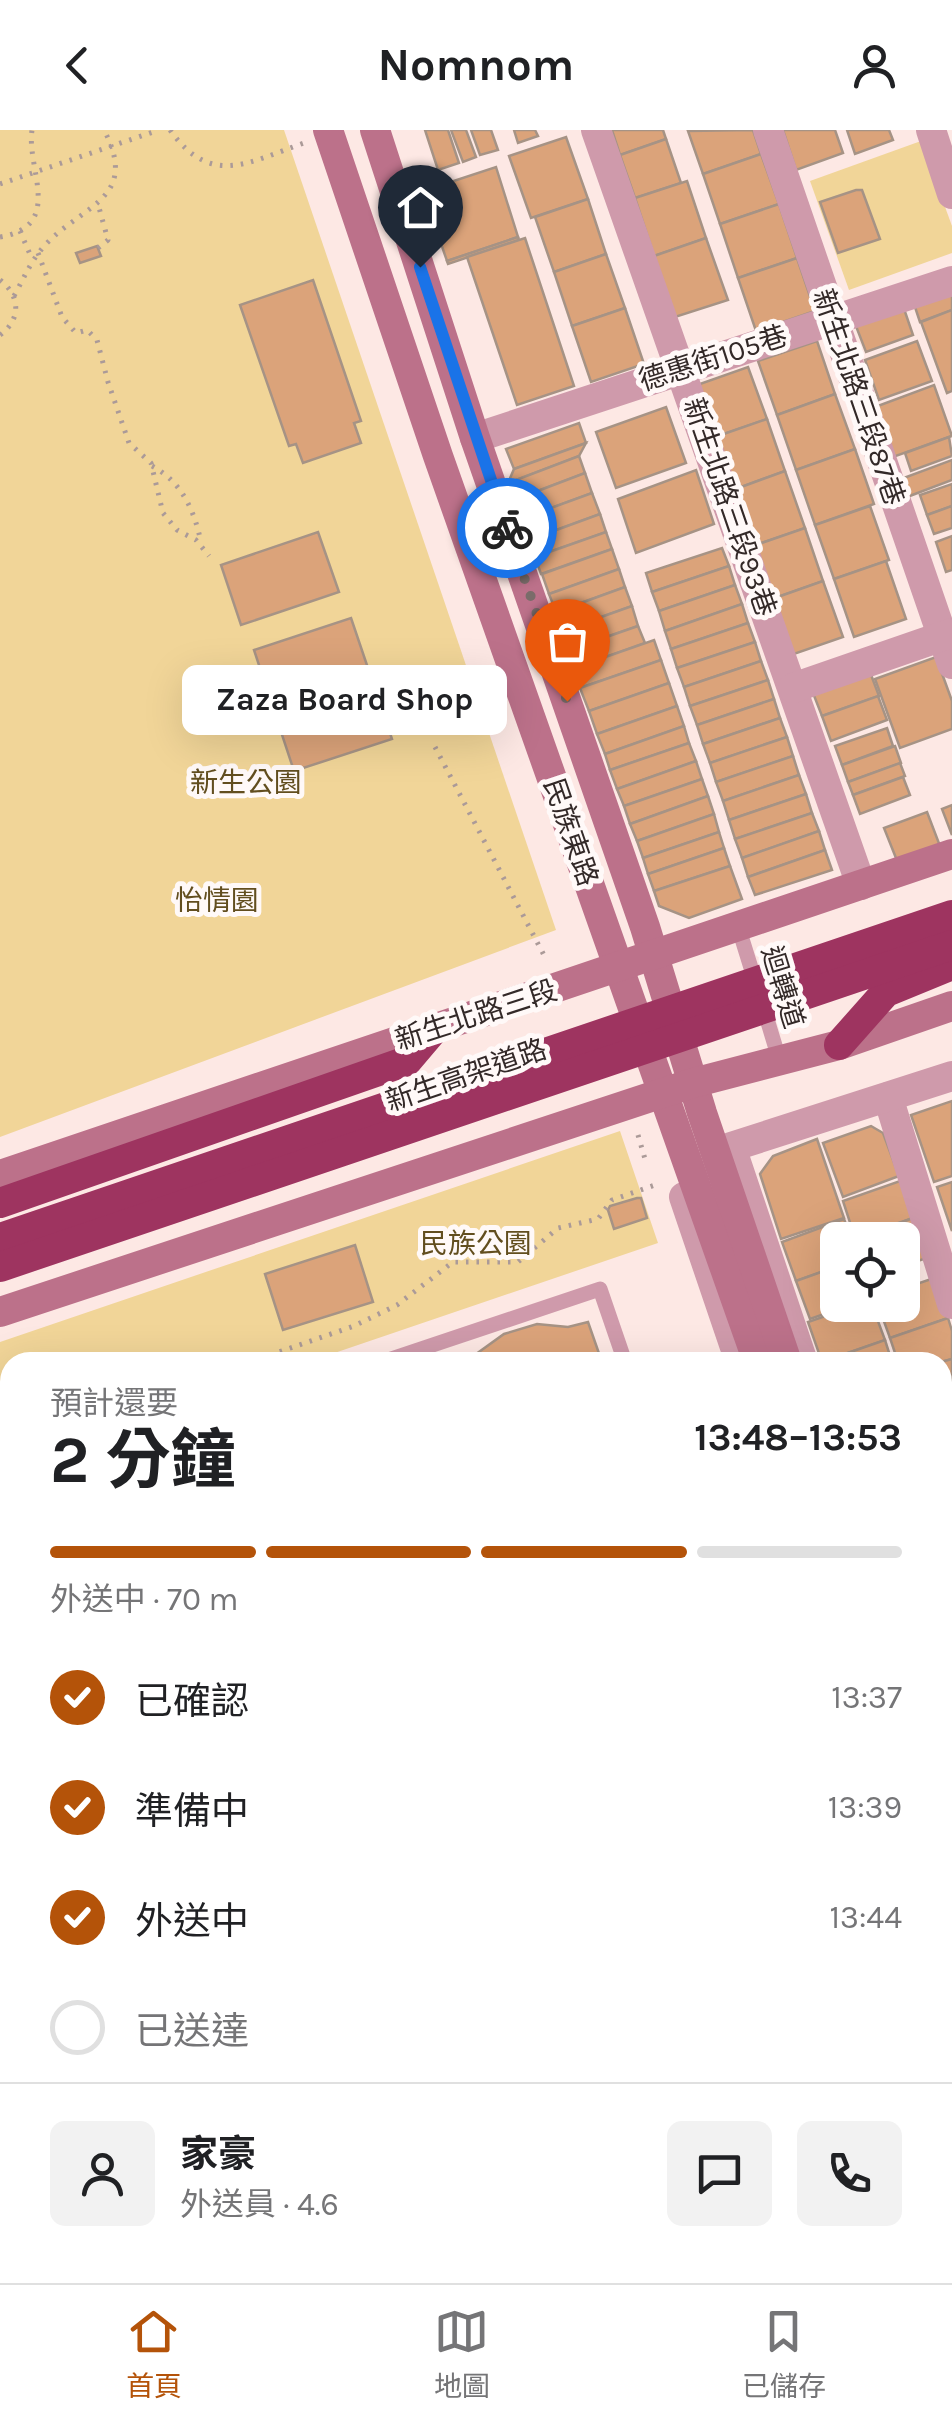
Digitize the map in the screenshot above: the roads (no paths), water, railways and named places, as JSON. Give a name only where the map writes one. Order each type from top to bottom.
[{"type":"highway","name":"新生高架道路","points":[[0,1238],[952,915]]},
{"type":"highway","name":"新生高架道路","points":[[0,1267],[947,960]]},
{"type":"highway","points":[[839,1045],[886,992],[947,960]]},
{"type":"highway","points":[[0,1203],[408,1062],[436,1028]]},
{"type":"street","name":"民族東路","points":[[375,130],[654,955],[679,1088],[755,1352]]},
{"type":"street","name":"新生北路三段93巷","points":[[596,130],[862,885]]},
{"type":"street","name":"新生北路三段87巷","points":[[768,130],[948,644]]},
{"type":"street","points":[[931,130],[952,194]]},
{"type":"street","name":"民族東路","points":[[316,137],[438,456],[618,966],[679,1088],[783,1352]]},
{"type":"street","name":"德惠街105巷","points":[[476,438],[952,280]]},
{"type":"street","points":[[793,688],[948,644]]},
{"type":"street","name":"新生北路三段","points":[[0,1175],[952,854]]},
{"type":"street","points":[[0,1312],[679,1088],[839,1045],[952,1006]]},
{"type":"street","points":[[800,1352],[732,1147],[952,1076]]},
{"type":"street","points":[[888,1097],[952,1304]]},
{"type":"street","points":[[658,1170],[736,1352]]},
{"type":"lane","name":"迴轉道","points":[[738,926],[780,1062]]},
{"type":"lane","points":[[425,1352],[600,1289],[622,1352]]},
{"type":"place","name":"Zaza Board Shop","points":[[567,701]]},
{"type":"park label","name":"新生公園","points":[[246,782]]},
{"type":"park label","name":"怡情園","points":[[217,900]]},
{"type":"park label","name":"民族公園","points":[[476,1243]]}]
